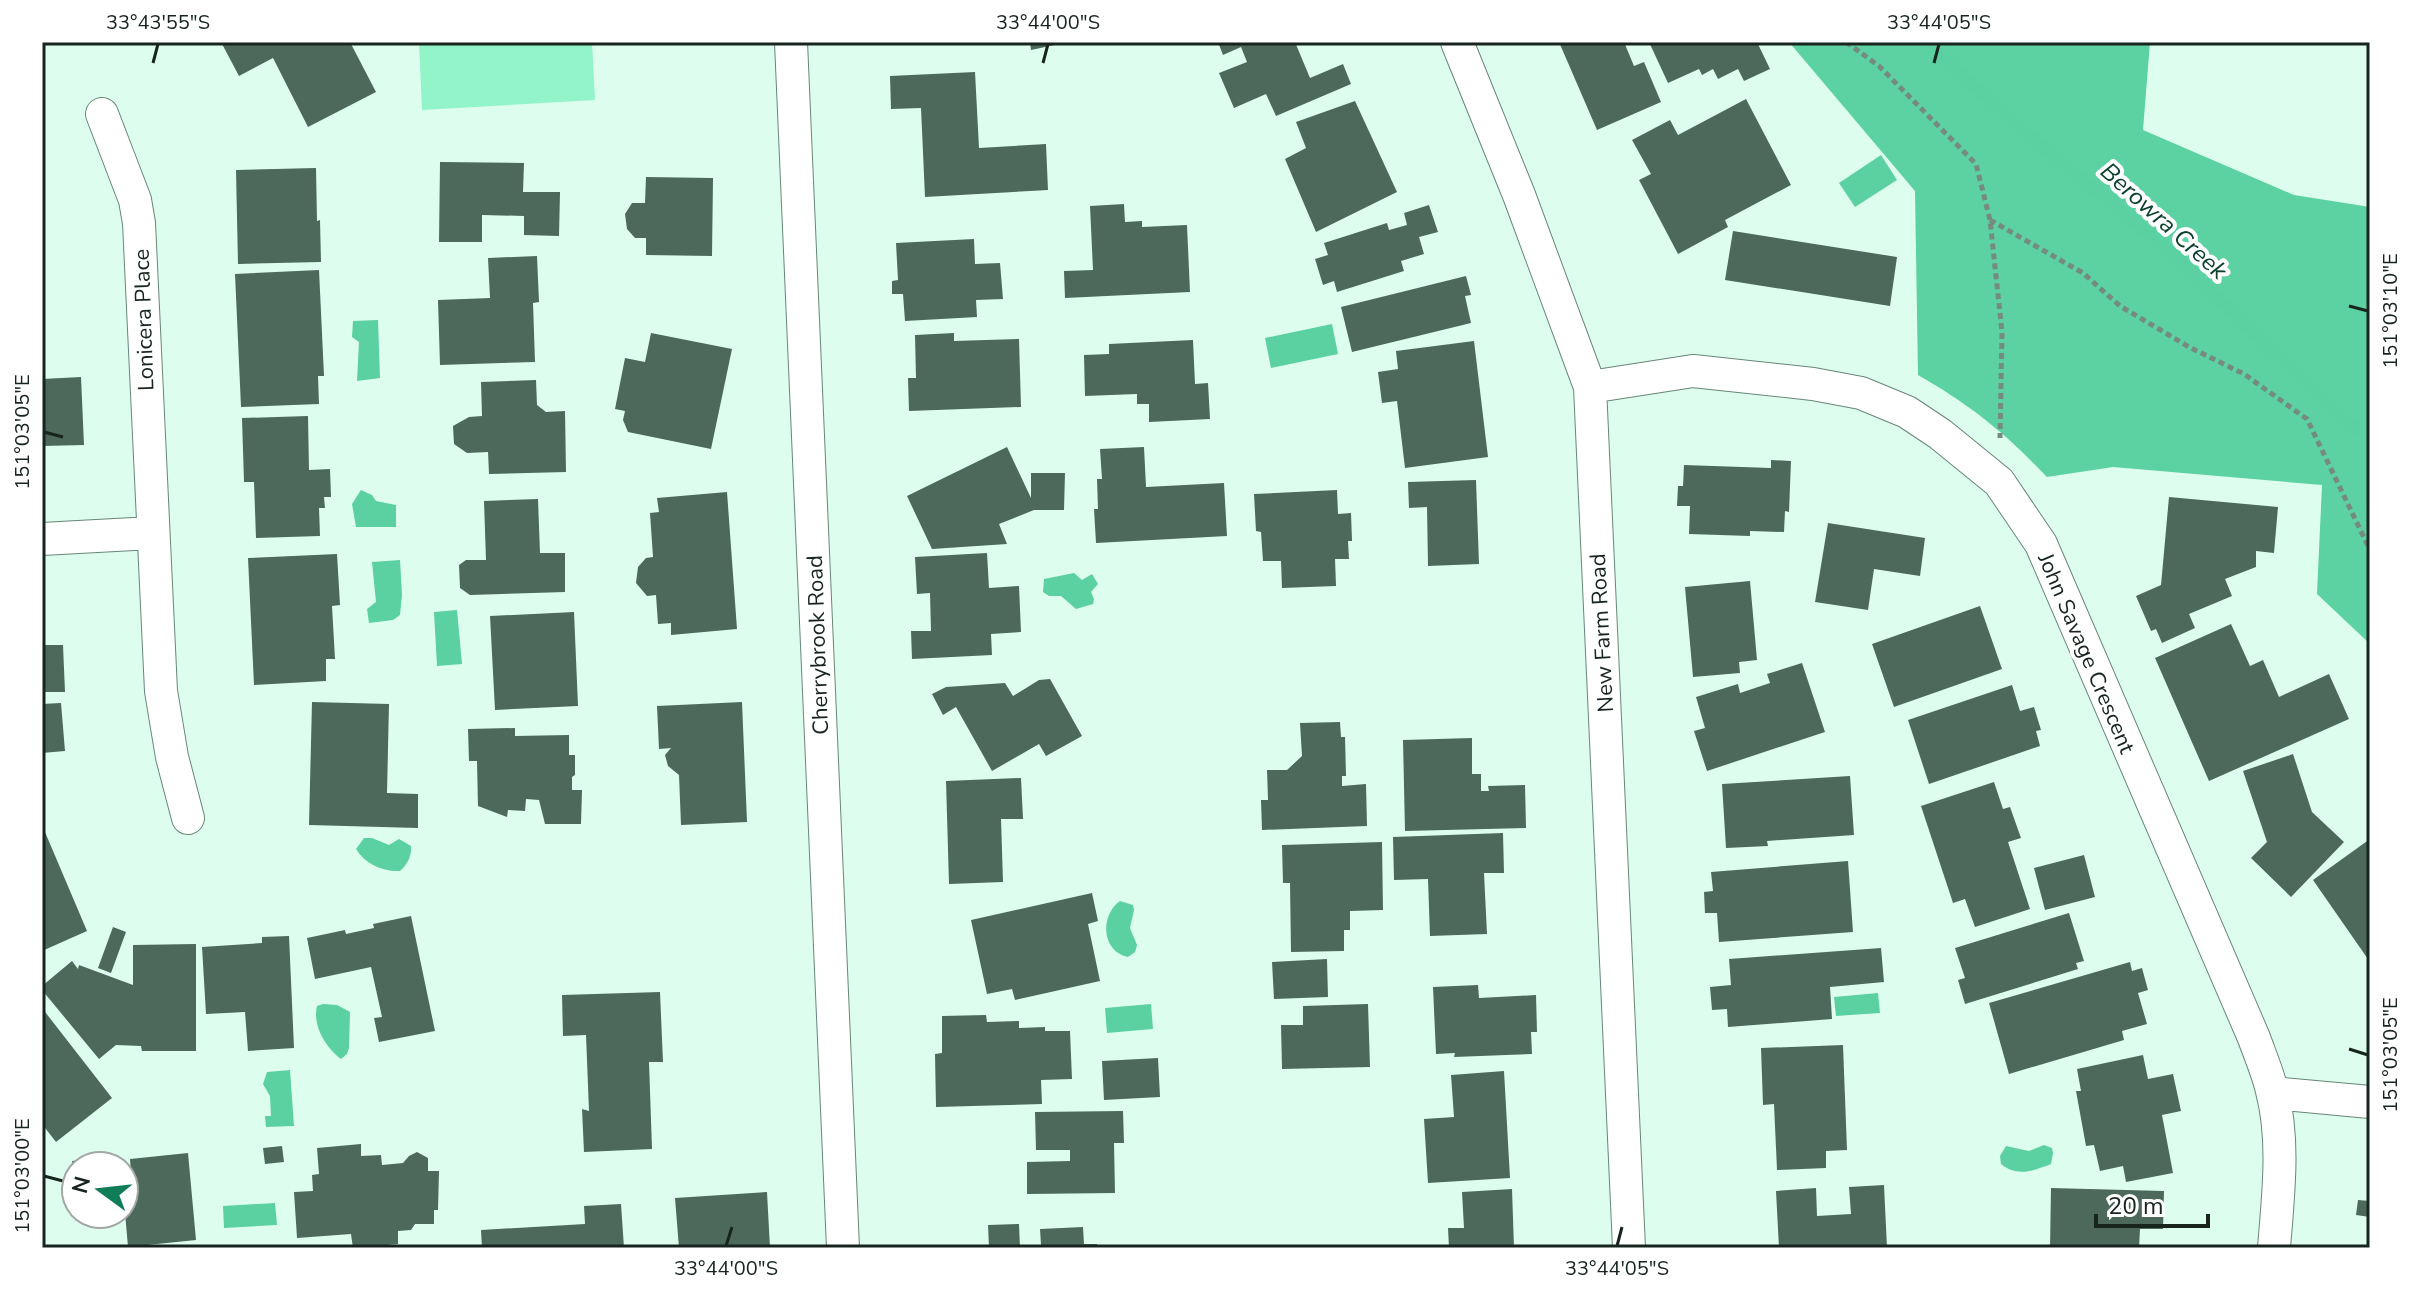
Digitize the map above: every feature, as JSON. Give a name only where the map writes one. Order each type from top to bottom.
[{"type":"street","name":"Cherrybrook Road","points":[[791,42],[843,1248]]},
{"type":"street","name":"New Farm Road","points":[[1457,42],[1519,195],[1590,387],[1629,1248]]},
{"type":"street","name":"Lonicera Place","points":[[102,114],[135,200],[139,223],[161,691],[170,746],[188,818]]},
{"type":"street","name":"John Savage Crescent","points":[[1590,387],[1693,371],[1813,384],[1861,393],[1907,412],[1940,434],[1999,482],[2041,544],[2254,1038],[2273,1093],[2278,1136],[2279,1180],[2274,1248]]},
{"type":"street","points":[[42,539],[152,533]]},
{"type":"street","points":[[2273,1093],[2370,1102]]},
{"type":"path","points":[[1846,42],[1879,66],[1976,164],[1990,220],[2002,332],[1999,482]]},
{"type":"path","points":[[1990,220],[2083,273],[2120,306],[2189,347],[2244,374],[2307,419],[2370,550]]},
{"type":"shaded area","points":[[419,42],[592,42],[595,100],[422,110]]},
{"type":"shaded area","points":[[1789,42],[2150,42],[2143,130],[2294,195],[2370,207],[2370,644],[2317,594],[2322,485],[2113,467],[2047,477],[1987,421],[1918,375],[1915,191]]},
{"type":"shaded area","points":[[1881,155],[1897,180],[1855,207],[1839,183]]},
{"type":"shaded area","points":[[378,320],[380,378],[357,381],[359,342],[352,337],[353,321]]},
{"type":"shaded area","points":[[1332,324],[1338,354],[1271,368],[1265,338]]},
{"type":"shaded area","points":[[361,490],[372,495],[376,501],[396,505],[396,527],[356,527],[352,504]]},
{"type":"shaded area","points":[[400,560],[400,615],[393,620],[369,623],[367,609],[376,602],[372,562]]},
{"type":"shaded area","points":[[1074,573],[1082,580],[1092,574],[1098,584],[1091,592],[1093,604],[1076,609],[1061,596],[1049,596],[1043,592],[1044,579]]},
{"type":"shaded area","points":[[457,610],[462,664],[437,666],[434,612]]},
{"type":"shaded area","points":[[364,838],[389,845],[399,839],[411,846],[405,866],[400,871],[387,870],[364,859],[356,849]]},
{"type":"shaded area","points":[[1120,901],[1133,905],[1134,910],[1130,928],[1137,945],[1135,952],[1128,957],[1113,948],[1106,932],[1109,915]]},
{"type":"shaded area","points":[[1878,993],[1880,1013],[1836,1016],[1834,997]]},
{"type":"shaded area","points":[[1151,1004],[1153,1029],[1107,1033],[1105,1008]]},
{"type":"shaded area","points":[[337,1005],[350,1012],[349,1048],[341,1059],[330,1049],[318,1028],[317,1006]]},
{"type":"shaded area","points":[[290,1070],[294,1126],[266,1127],[265,1116],[271,1116],[270,1096],[263,1084],[267,1072]]},
{"type":"shaded area","points":[[2044,1145],[2052,1148],[2051,1164],[2019,1172],[2001,1164],[2000,1156],[2006,1146],[2029,1151]]},
{"type":"shaded area","points":[[275,1203],[277,1225],[224,1228],[223,1206]]},
{"type":"building","points":[[221,42],[350,42],[376,92],[308,127],[273,58],[239,76]]},
{"type":"building","points":[[1030,42],[1064,42],[1064,43],[1031,50]]},
{"type":"building","points":[[1218,42],[1295,42],[1310,78],[1343,64],[1351,84],[1276,116],[1266,94],[1234,108],[1219,73],[1247,62],[1241,47],[1223,55]]},
{"type":"building","points":[[1559,42],[1624,42],[1634,66],[1644,62],[1661,102],[1597,130]]},
{"type":"building","points":[[1649,42],[1757,42],[1770,69],[1744,81],[1738,69],[1718,79],[1713,69],[1702,75],[1699,69],[1668,83]]},
{"type":"building","points":[[975,72],[979,148],[1046,144],[1048,190],[925,197],[921,108],[891,109],[890,76]]},
{"type":"building","points":[[1746,99],[1791,185],[1725,220],[1728,227],[1678,254],[1639,180],[1651,174],[1632,140],[1670,120],[1678,135]]},
{"type":"building","points":[[1355,101],[1397,192],[1316,232],[1285,159],[1306,148],[1296,122]]},
{"type":"building","points":[[440,162],[524,163],[523,192],[560,192],[559,236],[524,235],[524,216],[482,215],[482,242],[439,242]]},
{"type":"building","points":[[316,168],[321,262],[238,264],[236,170]]},
{"type":"building","points":[[646,177],[713,178],[712,256],[646,255],[646,238],[635,238],[627,229],[625,214],[632,203],[645,203]]},
{"type":"building","points":[[1124,204],[1125,222],[1142,221],[1142,227],[1187,225],[1190,292],[1065,298],[1064,271],[1093,270],[1090,206]]},
{"type":"building","points":[[1429,205],[1438,232],[1419,237],[1424,254],[1401,261],[1404,271],[1337,292],[1334,281],[1323,285],[1315,259],[1328,255],[1324,243],[1387,223],[1389,230],[1407,225],[1404,213]]},
{"type":"building","points":[[1733,231],[1897,257],[1890,306],[1725,280]]},
{"type":"building","points":[[974,239],[975,264],[1000,263],[1003,299],[976,300],[977,317],[905,321],[903,294],[892,294],[892,281],[898,280],[896,243]]},
{"type":"building","points":[[537,256],[539,302],[533,303],[535,362],[440,365],[438,300],[490,298],[488,258]]},
{"type":"building","points":[[319,270],[324,376],[318,376],[319,404],[241,407],[235,274]]},
{"type":"building","points":[[1466,276],[1471,295],[1465,296],[1471,323],[1352,352],[1341,307]]},
{"type":"building","points":[[651,333],[732,349],[711,449],[628,432],[623,420],[625,411],[615,409],[625,358],[645,362]]},
{"type":"building","points":[[954,333],[954,341],[1019,339],[1021,407],[909,411],[908,378],[916,378],[915,335]]},
{"type":"building","points":[[1193,340],[1195,384],[1208,383],[1210,419],[1149,422],[1149,404],[1137,404],[1137,394],[1085,396],[1084,355],[1109,354],[1109,344]]},
{"type":"building","points":[[1474,341],[1488,457],[1405,468],[1397,401],[1382,403],[1378,372],[1398,369],[1396,351]]},
{"type":"building","points":[[81,377],[84,445],[42,446],[42,379]]},
{"type":"building","points":[[536,380],[537,405],[546,412],[565,411],[566,472],[489,474],[488,452],[467,453],[454,444],[453,426],[469,417],[482,416],[481,382]]},
{"type":"building","points":[[308,416],[309,470],[330,469],[331,497],[324,497],[325,508],[319,508],[320,536],[256,538],[254,482],[244,482],[242,418]]},
{"type":"building","points":[[1007,447],[1031,498],[1031,473],[1065,473],[1064,510],[1034,510],[999,524],[1007,544],[932,549],[907,496]]},
{"type":"building","points":[[1144,447],[1146,487],[1224,483],[1227,536],[1096,543],[1094,509],[1098,509],[1097,479],[1102,479],[1100,449]]},
{"type":"building","points":[[1771,460],[1791,461],[1789,512],[1785,511],[1784,532],[1750,531],[1750,536],[1689,534],[1690,506],[1677,506],[1678,486],[1683,486],[1684,465],[1771,468]]},
{"type":"building","points":[[1476,480],[1479,564],[1428,566],[1427,507],[1409,508],[1408,482]]},
{"type":"building","points":[[1337,490],[1338,514],[1351,513],[1352,541],[1348,541],[1349,559],[1335,559],[1336,586],[1282,588],[1281,561],[1263,561],[1261,532],[1256,531],[1254,494]]},
{"type":"building","points":[[727,492],[737,629],[671,635],[671,623],[658,624],[656,595],[647,596],[636,583],[638,567],[646,558],[653,557],[650,513],[659,512],[657,498]]},
{"type":"building","points":[[2169,497],[2278,507],[2274,553],[2256,551],[2256,567],[2225,579],[2232,596],[2189,614],[2195,628],[2162,643],[2156,629],[2151,631],[2136,596],[2161,585]]},
{"type":"building","points":[[538,499],[540,553],[565,553],[565,592],[470,595],[460,588],[459,565],[466,560],[486,560],[484,501]]},
{"type":"building","points":[[1828,523],[1925,538],[1920,576],[1874,569],[1868,610],[1815,602]]},
{"type":"building","points":[[987,553],[989,588],[1019,586],[1021,632],[991,634],[992,655],[912,659],[911,631],[931,631],[930,593],[917,594],[915,557]]},
{"type":"building","points":[[337,554],[340,605],[332,606],[335,659],[326,659],[326,681],[254,685],[248,558]]},
{"type":"building","points":[[1750,581],[1757,660],[1739,662],[1740,673],[1693,677],[1685,587]]},
{"type":"building","points":[[1980,606],[2002,669],[1894,707],[1872,644]]},
{"type":"building","points":[[574,612],[578,706],[495,710],[490,616]]},
{"type":"building","points":[[2231,624],[2250,666],[2263,660],[2279,697],[2329,674],[2349,719],[2209,781],[2155,658]]},
{"type":"building","points":[[42,645],[63,645],[65,692],[42,692]]},
{"type":"building","points":[[1802,663],[1825,732],[1707,771],[1694,731],[1705,728],[1696,697],[1738,684],[1740,693],[1770,683],[1767,674]]},
{"type":"building","points":[[1050,679],[1082,736],[1046,756],[1039,744],[992,771],[956,707],[943,715],[932,694],[946,687],[1005,683],[1013,696],[1039,680]]},
{"type":"building","points":[[2012,685],[2020,711],[2034,707],[2041,730],[2036,731],[2040,746],[1929,784],[1908,720]]},
{"type":"building","points":[[312,702],[389,704],[387,793],[418,794],[418,828],[309,825]]},
{"type":"building","points":[[742,702],[747,822],[681,825],[679,775],[668,766],[665,755],[671,748],[659,749],[657,706]]},
{"type":"building","points":[[61,703],[65,751],[42,753],[42,704]]},
{"type":"building","points":[[1340,722],[1341,737],[1345,737],[1346,776],[1342,776],[1342,786],[1366,784],[1367,826],[1262,830],[1261,800],[1268,800],[1267,770],[1287,770],[1302,756],[1300,723]]},
{"type":"building","points":[[515,728],[515,736],[569,735],[569,755],[575,755],[572,790],[582,790],[581,824],[545,824],[539,800],[526,799],[525,811],[508,810],[507,817],[478,806],[477,761],[469,761],[468,729]]},
{"type":"building","points":[[1472,738],[1472,774],[1481,774],[1481,791],[1489,791],[1488,786],[1525,785],[1526,828],[1405,831],[1403,740]]},
{"type":"building","points":[[2293,754],[2312,812],[2344,842],[2291,897],[2251,858],[2267,842],[2243,771]]},
{"type":"building","points":[[1850,776],[1854,835],[1767,841],[1768,846],[1726,848],[1722,784]]},
{"type":"building","points":[[1021,778],[1023,819],[1001,819],[1003,882],[949,884],[946,781]]},
{"type":"building","points":[[1994,782],[2003,809],[2010,807],[2021,838],[2008,842],[2030,909],[1975,927],[1965,899],[1953,903],[1921,806]]},
{"type":"building","points":[[42,825],[87,931],[42,951]]},
{"type":"building","points":[[1503,833],[1504,873],[1484,873],[1487,934],[1430,936],[1428,879],[1394,880],[1393,837]]},
{"type":"building","points":[[2370,839],[2370,962],[2313,880]]},
{"type":"building","points":[[1382,842],[1383,910],[1350,911],[1350,930],[1344,930],[1344,951],[1291,952],[1290,883],[1283,883],[1282,845]]},
{"type":"building","points":[[2084,855],[2095,897],[2045,910],[2034,868]]},
{"type":"building","points":[[1848,861],[1853,932],[1719,942],[1717,913],[1705,913],[1704,892],[1713,891],[1711,872]]},
{"type":"building","points":[[1092,893],[1098,921],[1088,924],[1100,981],[1015,1000],[1012,989],[987,994],[971,920]]},
{"type":"building","points":[[2069,913],[2084,961],[2076,963],[2078,969],[1965,1004],[1958,980],[1965,978],[1955,948]]},
{"type":"building","points":[[411,916],[435,1031],[379,1042],[374,1018],[382,1017],[371,967],[315,979],[307,938],[345,930],[346,934],[374,928],[373,924]]},
{"type":"building","points":[[113,927],[126,932],[111,973],[98,968]]},
{"type":"building","points":[[289,936],[294,1048],[248,1051],[245,1012],[206,1014],[202,947],[262,943],[262,937]]},
{"type":"building","points":[[196,944],[196,1051],[142,1051],[141,1046],[116,1045],[99,1059],[42,990],[42,986],[72,961],[78,969],[79,965],[133,985],[133,945]]},
{"type":"building","points":[[1881,948],[1884,982],[1830,987],[1832,1019],[1728,1027],[1727,1009],[1712,1010],[1710,987],[1731,985],[1729,959]]},
{"type":"building","points":[[1327,959],[1328,997],[1274,999],[1272,962]]},
{"type":"building","points":[[2130,962],[2132,971],[2142,968],[2148,990],[2138,993],[2147,1024],[2122,1031],[2124,1040],[2009,1074],[1989,1003]]},
{"type":"building","points":[[1478,985],[1479,998],[1536,995],[1537,1032],[1531,1032],[1532,1054],[1454,1057],[1455,1053],[1436,1054],[1433,987]]},
{"type":"building","points":[[660,992],[663,1062],[649,1062],[652,1149],[584,1152],[582,1109],[589,1111],[586,1035],[563,1036],[562,995]]},
{"type":"building","points":[[1368,1004],[1370,1067],[1282,1069],[1281,1025],[1303,1025],[1303,1006]]},
{"type":"building","points":[[42,1008],[112,1098],[56,1142],[42,1124]]},
{"type":"building","points":[[986,1015],[987,1022],[1019,1021],[1019,1028],[1045,1027],[1045,1031],[1070,1031],[1072,1079],[1041,1080],[1042,1104],[936,1107],[935,1054],[942,1053],[942,1016]]},
{"type":"building","points":[[1843,1045],[1847,1150],[1826,1151],[1826,1168],[1777,1170],[1774,1104],[1763,1105],[1761,1048]]},
{"type":"building","points":[[2143,1055],[2148,1079],[2173,1074],[2181,1111],[2162,1115],[2173,1173],[2126,1182],[2123,1166],[2100,1171],[2094,1145],[2086,1146],[2076,1091],[2081,1091],[2077,1069]]},
{"type":"building","points":[[1158,1058],[1160,1097],[1104,1100],[1102,1061]]},
{"type":"building","points":[[1504,1071],[1510,1178],[1428,1183],[1424,1119],[1454,1117],[1451,1075]]},
{"type":"building","points":[[1123,1111],[1124,1143],[1114,1143],[1115,1193],[1027,1194],[1027,1162],[1070,1161],[1070,1150],[1036,1150],[1035,1112]]},
{"type":"building","points":[[361,1144],[361,1156],[381,1155],[382,1165],[403,1163],[417,1152],[428,1158],[428,1171],[439,1171],[438,1210],[434,1210],[434,1224],[415,1224],[411,1230],[398,1231],[398,1244],[353,1248],[351,1234],[297,1238],[294,1192],[313,1191],[312,1175],[319,1174],[317,1148]]},
{"type":"building","points":[[282,1146],[284,1162],[265,1164],[263,1148]]},
{"type":"building","points":[[188,1153],[196,1240],[128,1247],[127,1230],[140,1230],[140,1158]]},
{"type":"building","points":[[1884,1185],[1887,1248],[1779,1248],[1776,1191],[1816,1188],[1817,1216],[1851,1214],[1849,1187]]},
{"type":"building","points":[[2051,1188],[2164,1191],[2163,1229],[2140,1229],[2139,1248],[2050,1248]]},
{"type":"building","points":[[1512,1189],[1514,1248],[1449,1248],[1448,1228],[1464,1228],[1462,1192]]},
{"type":"building","points":[[767,1192],[770,1248],[679,1248],[675,1198]]},
{"type":"building","points":[[2358,1200],[2370,1201],[2370,1217],[2356,1215]]},
{"type":"building","points":[[621,1204],[624,1248],[482,1248],[481,1230],[585,1224],[584,1206]]},
{"type":"building","points":[[1019,1224],[1020,1248],[989,1248],[988,1225]]},
{"type":"building","points":[[1083,1227],[1084,1244],[1097,1244],[1097,1248],[1024,1248],[1041,1245],[1040,1229]]},
{"type":"waterway","name":"Berowra Creek","points":[[1925,42],[2039,144],[2163,246],[2344,419],[2370,437]]}]
